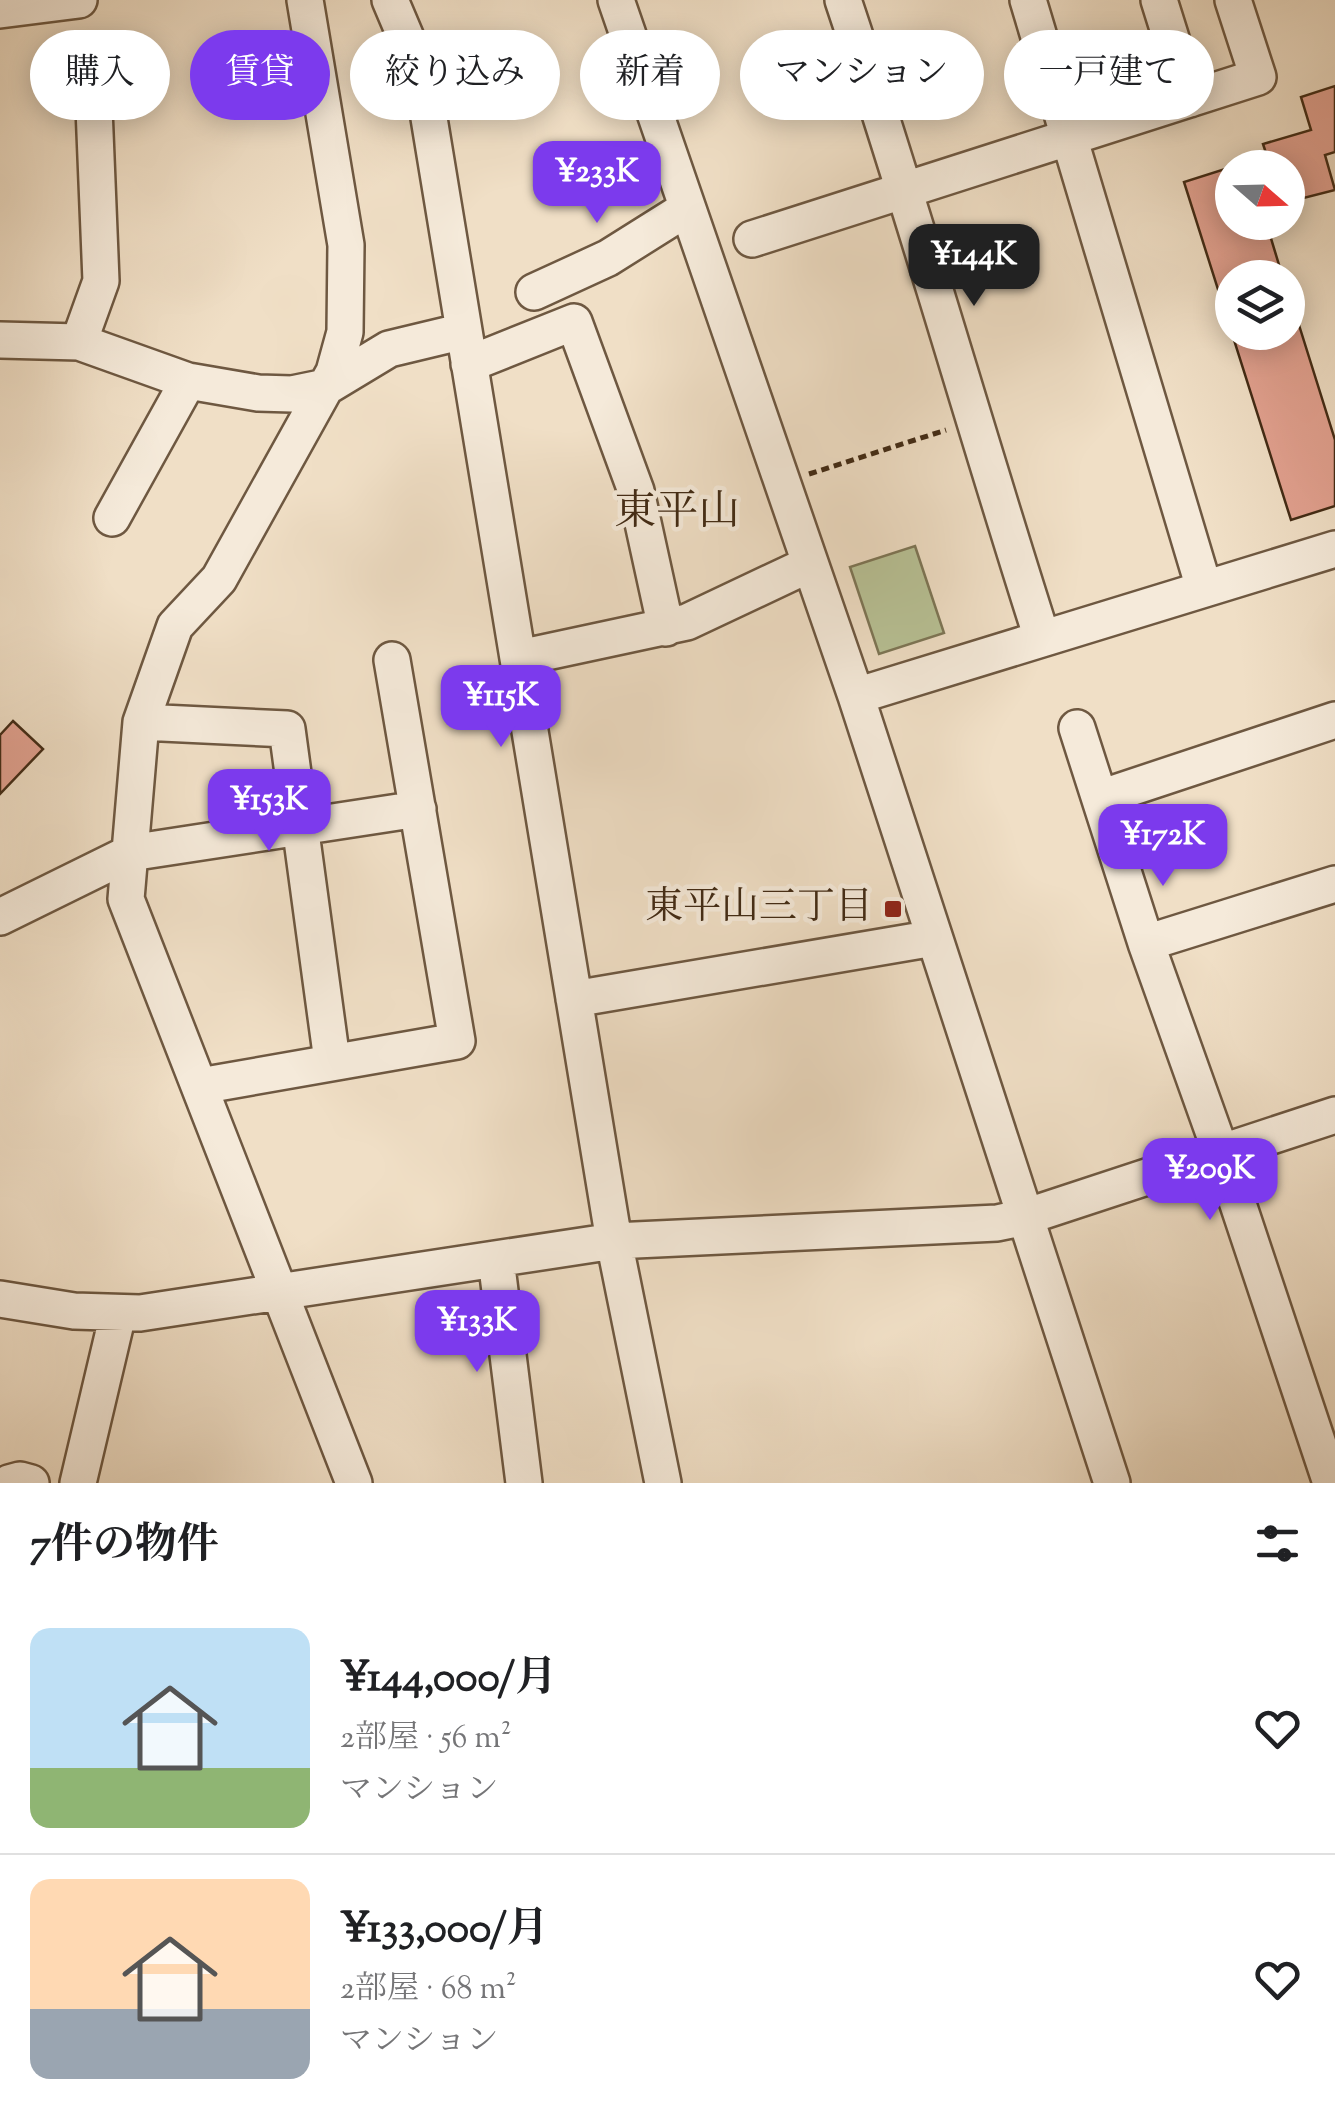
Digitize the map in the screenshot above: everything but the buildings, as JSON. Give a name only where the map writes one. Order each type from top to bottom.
[{"type":"street","points":[[305,0],[346,245],[345,332],[326,387],[218,579],[175,626],[141,722],[126,899],[354,1483]]},
{"type":"street","points":[[390,0],[416,59],[428,112],[614,1241],[663,1483]]},
{"type":"street","points":[[842,0],[906,188],[973,421],[1042,638]]},
{"type":"street","points":[[1028,0],[1204,588]]},
{"type":"street","points":[[1159,0],[1168,30]]},
{"type":"street","points":[[1214,91],[1258,77],[1233,0]]},
{"type":"street","points":[[0,10],[69,1]]},
{"type":"street","points":[[622,1],[686,210],[856,696],[1112,1483]]},
{"type":"street","points":[[79,342],[101,280],[94,120]]},
{"type":"street","points":[[752,239],[1125,120]]},
{"type":"street","points":[[534,292],[608,258],[686,210]]},
{"type":"street","points":[[0,340],[79,342],[188,381],[258,393],[292,394],[326,387],[389,349],[466,348],[574,322],[636,490],[666,628]]},
{"type":"street","points":[[112,518],[188,381]]},
{"type":"street","points":[[856,696],[1335,549]]},
{"type":"street","points":[[519,658],[687,622],[810,564]]},
{"type":"street","points":[[200,1086],[457,1041],[392,660]]},
{"type":"street","points":[[1100,798],[1335,720]]},
{"type":"street","points":[[141,722],[287,729],[332,1061]]},
{"type":"street","points":[[1078,728],[1146,943],[1332,1479]]},
{"type":"street","points":[[0,916],[130,852],[418,809]]},
{"type":"street","points":[[1146,943],[1335,884]]},
{"type":"street","points":[[574,999],[934,938]]},
{"type":"street","points":[[0,1299],[118,1314],[614,1241],[998,1222],[1025,1217],[1335,1115]]},
{"type":"street","points":[[496,1259],[524,1483]]},
{"type":"street","points":[[78,1483],[118,1314]]},
{"type":"street","points":[[9,1483],[32,1483]]},
{"type":"path","points":[[782,483],[973,421]]},
{"type":"green space","points":[[915,546],[944,633],[879,654],[850,567]]},
{"type":"place","name":"東平山三丁目","points":[[893,909]]},
{"type":"district","name":"東平山","points":[[677,514]]}]
